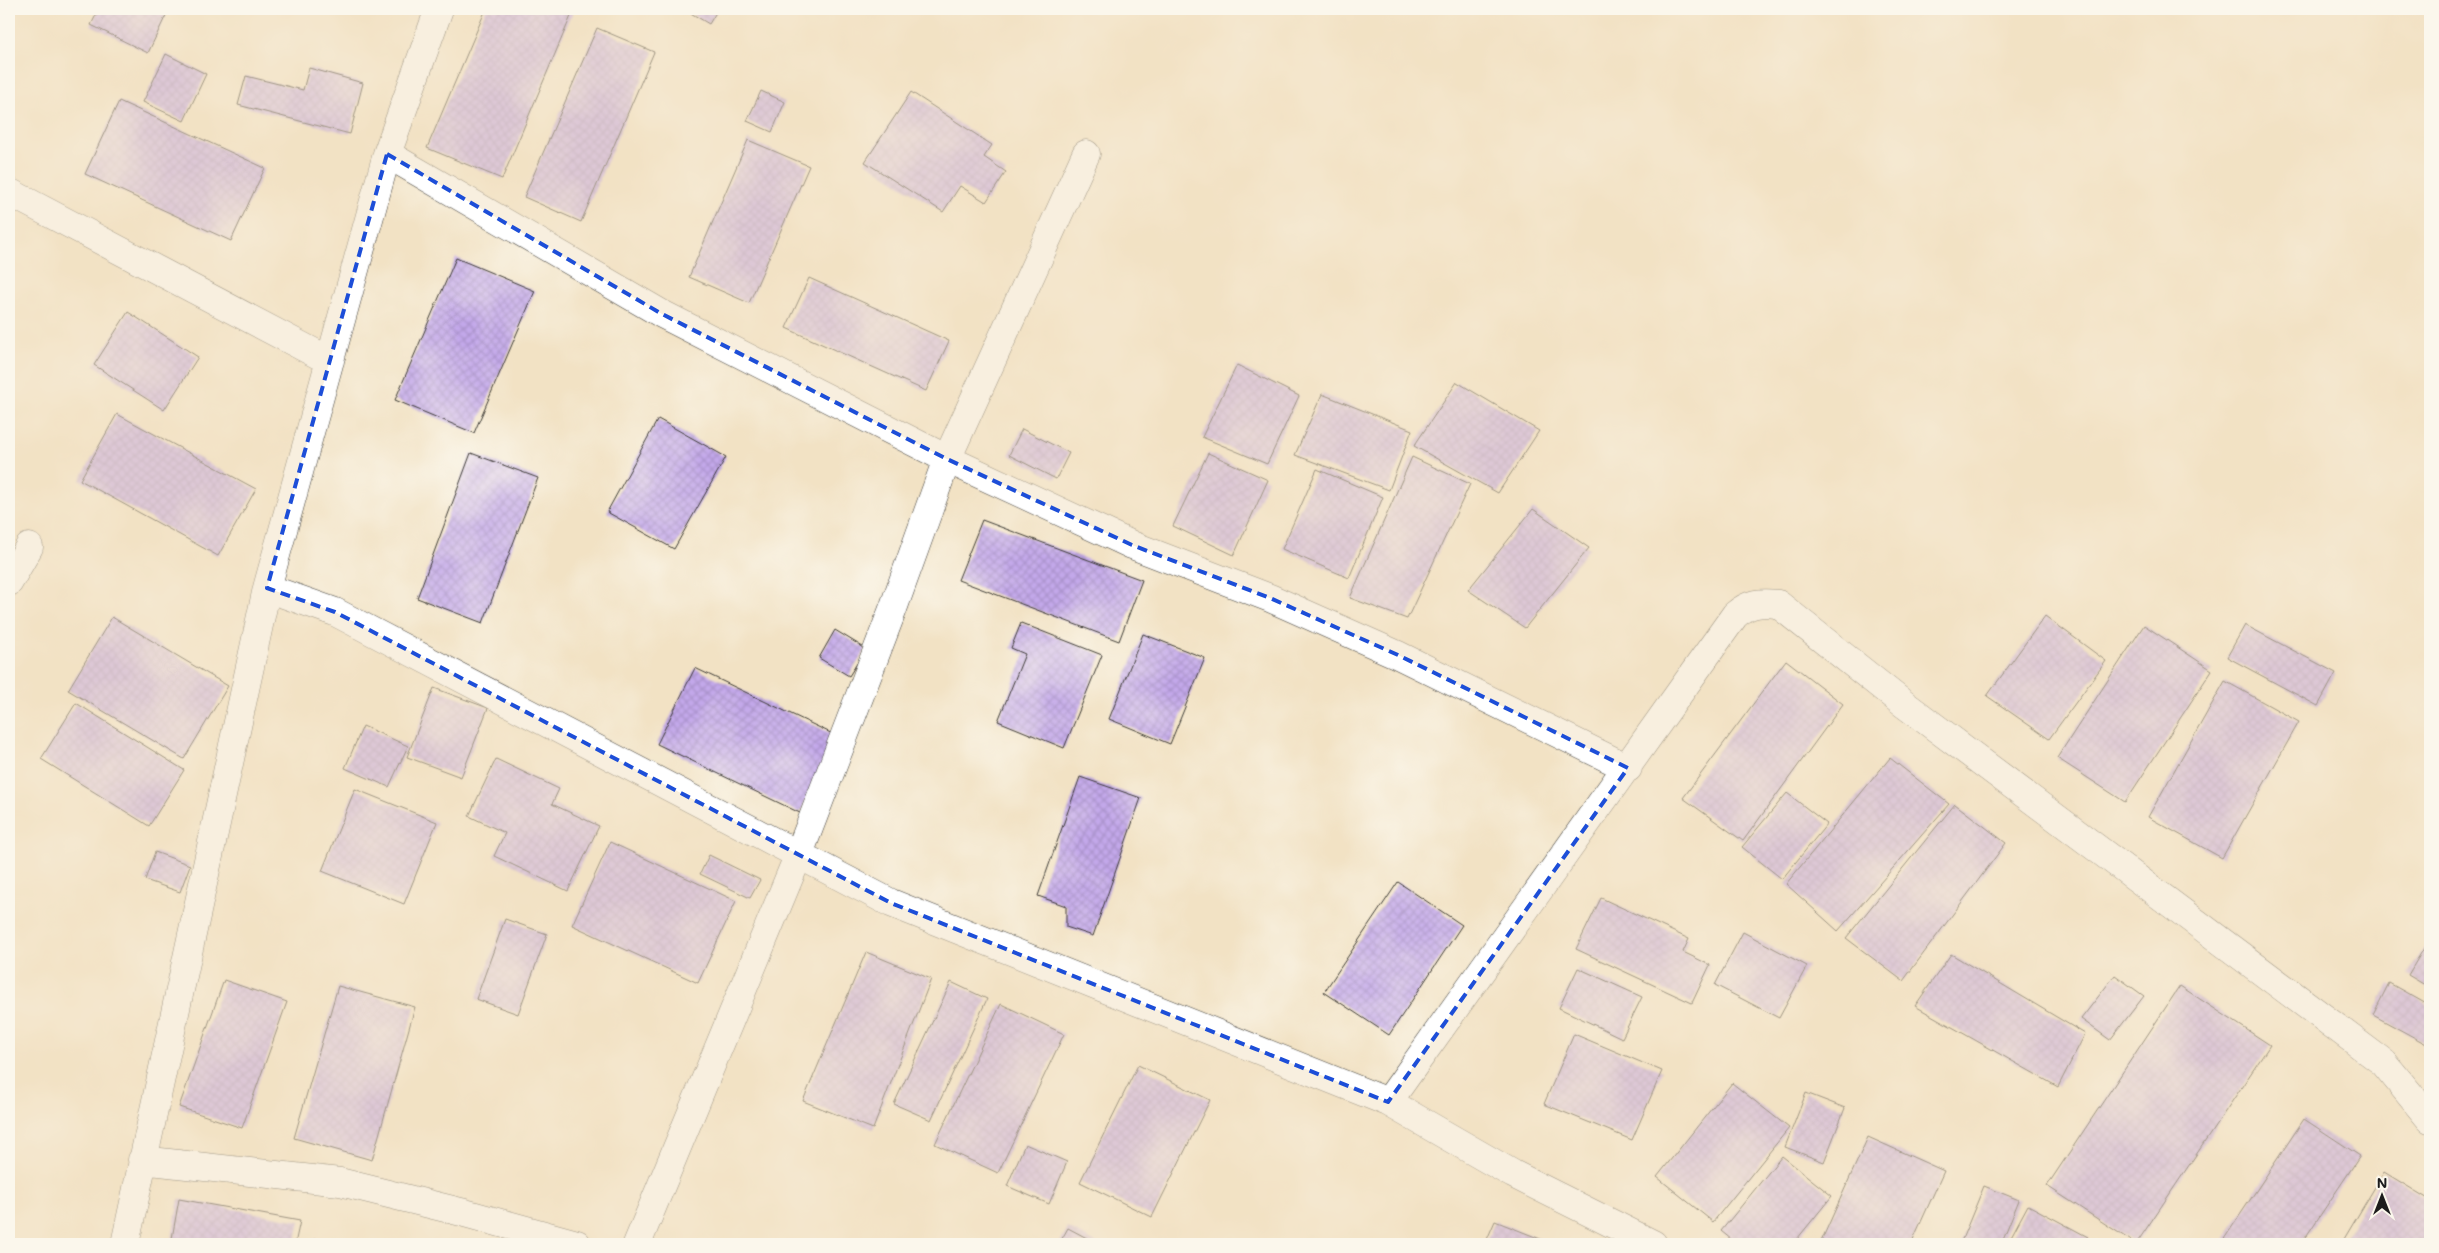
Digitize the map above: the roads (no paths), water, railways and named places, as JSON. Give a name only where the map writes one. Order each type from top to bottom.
[{"type":"street","points":[[125,1244],[267,588],[387,154],[439,9]]},
{"type":"street","points":[[387,154],[662,314],[947,459],[1132,545],[1270,598],[1398,655],[1628,768]]},
{"type":"street","points":[[638,1244],[799,854],[893,610],[947,459],[1086,154]]},
{"type":"street","points":[[9,192],[330,361]]},
{"type":"street","points":[[9,582],[29,547]]},
{"type":"street","points":[[267,588],[335,612],[891,903],[1388,1102],[1513,1174],[1653,1244]]},
{"type":"street","points":[[1388,1102],[1628,768],[1735,615],[1745,606],[1758,602],[1778,604],[1900,701],[2384,1063],[2430,1119]]},
{"type":"street","points":[[142,1160],[340,1182],[461,1212],[577,1244]]}]
